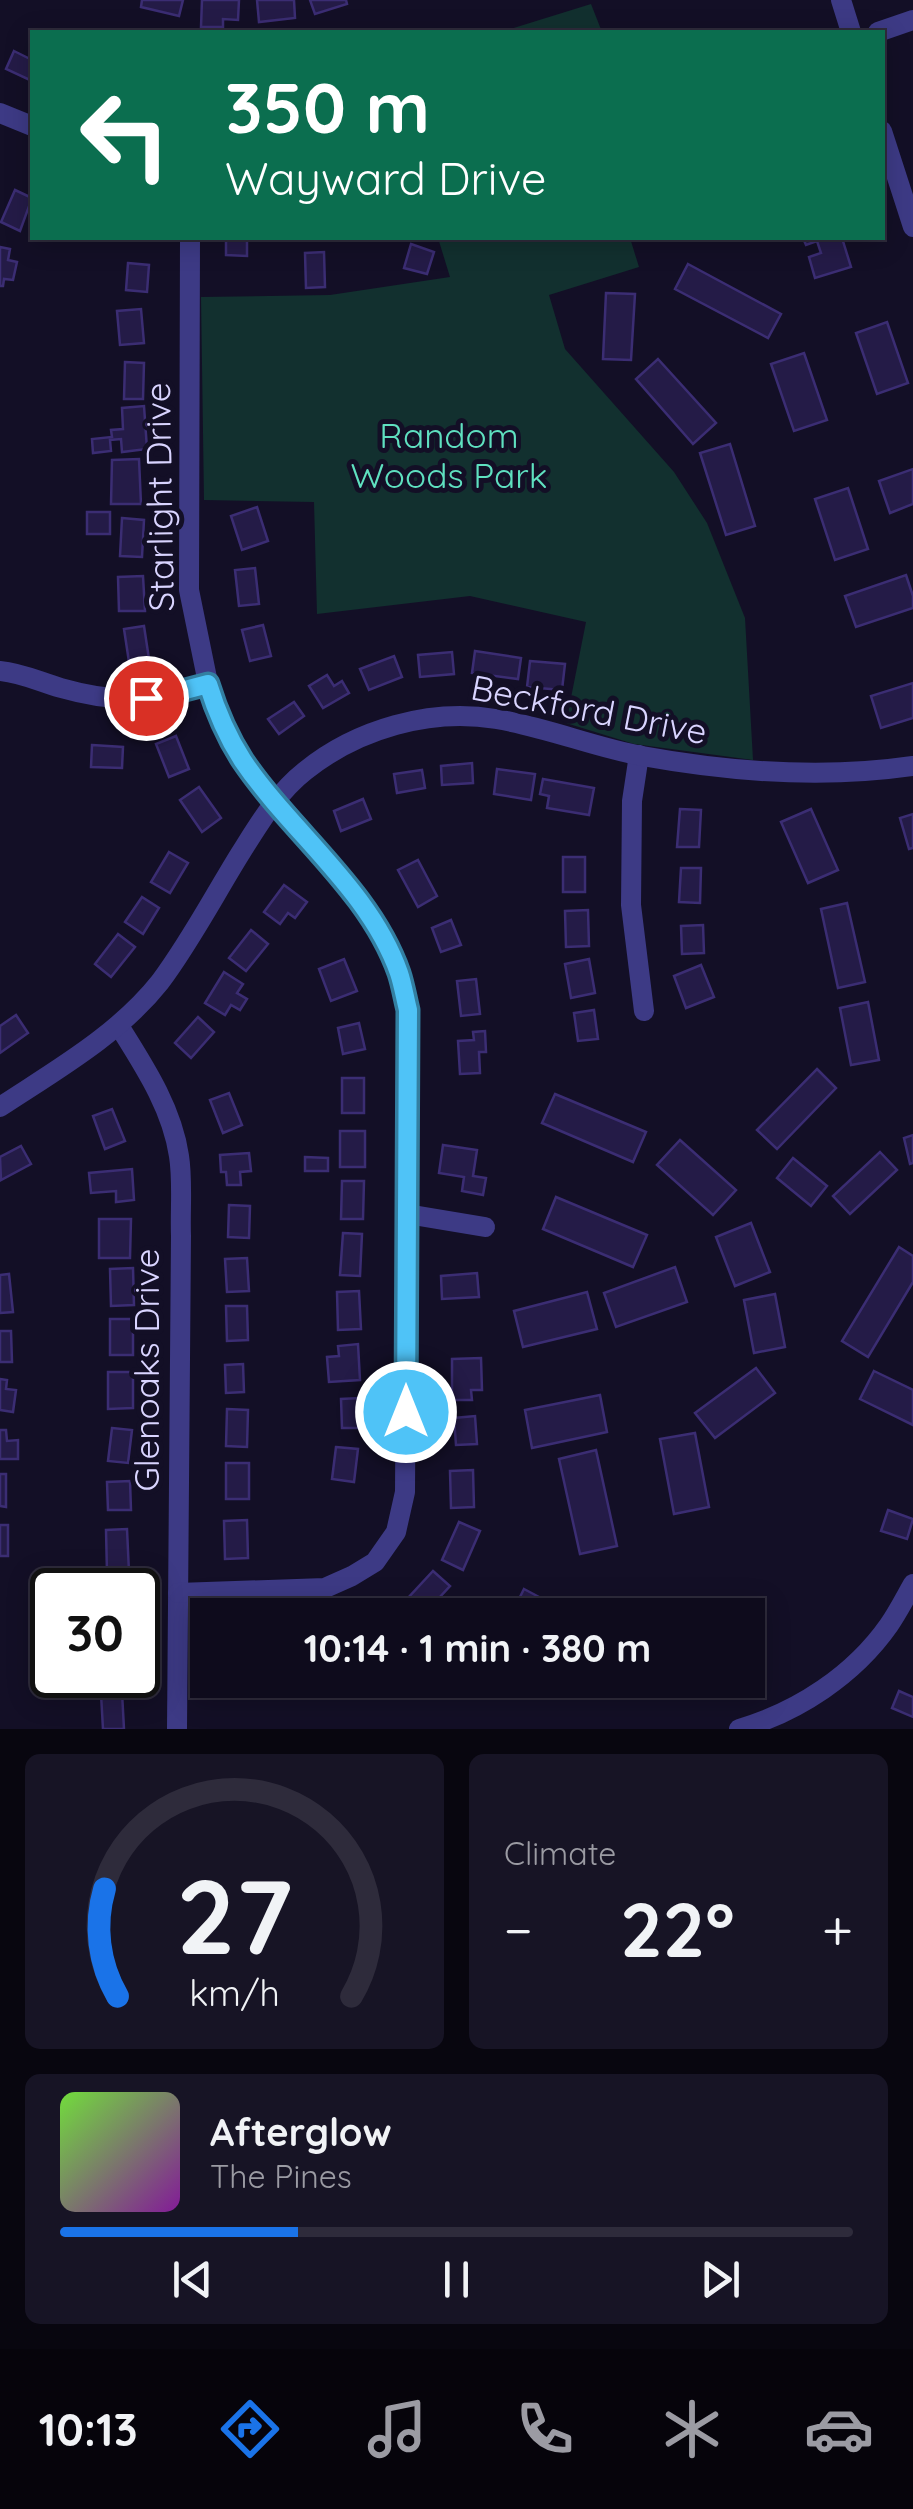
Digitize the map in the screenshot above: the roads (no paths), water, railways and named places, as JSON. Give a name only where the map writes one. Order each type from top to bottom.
[{"type":"street","points":[[841,0],[851,30]]},
{"type":"street","points":[[884,30],[913,20]]},
{"type":"street","points":[[0,113],[30,125]]},
{"type":"street","points":[[885,140],[913,227]]},
{"type":"street","name":"Starlight Drive","points":[[178,1594],[325,1588],[352,1576],[375,1562],[396,1532],[405,1492],[408,1010],[399,972],[380,933],[361,904],[243,760],[208,684],[189,590],[190,240]]},
{"type":"street","points":[[0,671],[22,673],[90,696],[125,700],[208,684]]},
{"type":"street","name":"Beckford Drive","points":[[0,1106],[119,1026],[160,982],[275,800],[303,772],[340,747],[381,730],[461,714],[497,719],[638,755],[712,767],[849,772],[913,766]]},
{"type":"street","points":[[638,755],[632,800],[631,905],[644,1011]]},
{"type":"street","name":"Glenoaks Drive","points":[[119,1026],[153,1080],[179,1156],[178,1729]]},
{"type":"street","points":[[407,1214],[485,1227]]},
{"type":"street","points":[[739,1729],[762,1723],[800,1704],[834,1681],[889,1626],[913,1584]]},
{"type":"park label","name":"Random Woods Park","points":[[449,456]]}]
